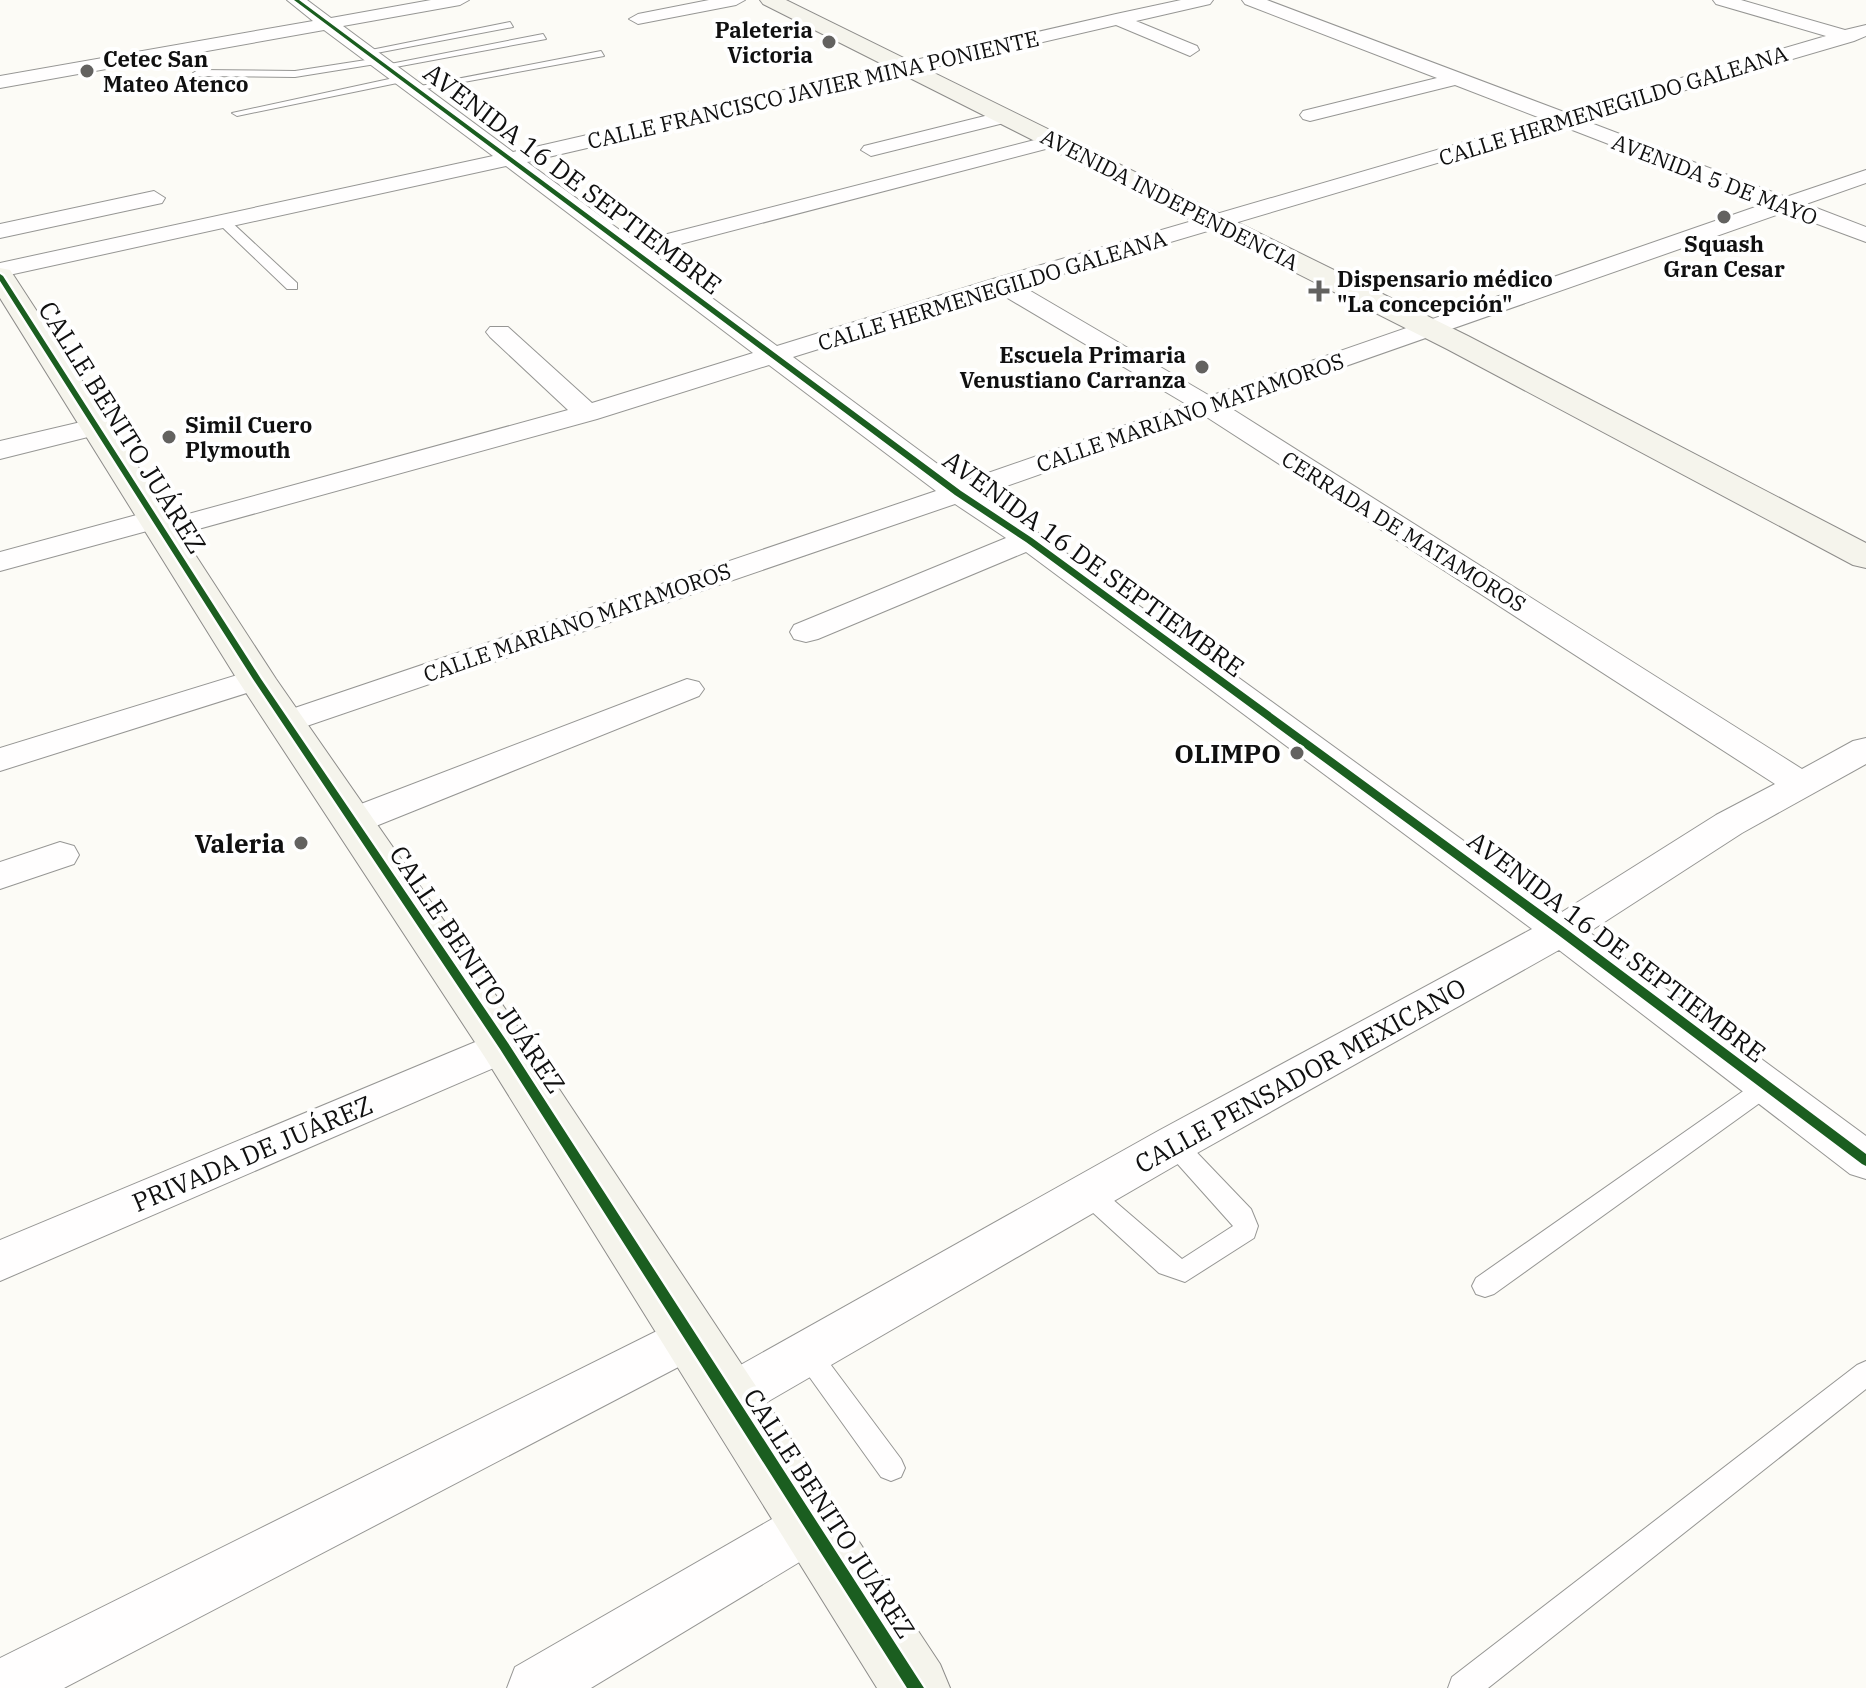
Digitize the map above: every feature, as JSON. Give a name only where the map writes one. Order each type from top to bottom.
[{"type":"main road","name":"AVENIDA INDEPENDENCIA","points":[[770,0],[1429,328],[1727,481],[1866,557]]},
{"type":"main road","name":"CALLE BENITO JUÁREZ","points":[[0,273],[271,700],[504,1046],[916,1688]]},
{"type":"street","name":"AVENIDA 16 DE SEPTIEMBRE","points":[[296,0],[958,493],[1029,540],[1561,931],[1866,1161]]},
{"type":"street","points":[[0,82],[460,0]]},
{"type":"street","points":[[638,19],[736,0]]},
{"type":"street","name":"CALLE FRANCISCO JAVIER MINA PONIENTE","points":[[0,273],[1204,0]]},
{"type":"street","name":"AVENIDA 5 DE MAYO","points":[[1251,0],[1866,235]]},
{"type":"street","points":[[1722,0],[1859,36]]},
{"type":"street","points":[[1116,19],[1190,50]]},
{"type":"street","name":"CALLE HERMENEGILDO GALEANA","points":[[0,562],[587,413],[1002,284],[1859,36]]},
{"type":"street","points":[[1310,115],[1454,79]]},
{"type":"street","points":[[871,150],[1005,117]]},
{"type":"street","points":[[632,250],[1054,141]]},
{"type":"street","name":"CALLE MARIANO MATAMOROS","points":[[0,760],[271,700],[958,493],[1866,176]]},
{"type":"street","points":[[0,231],[154,198]]},
{"type":"street","name":"CERRADA DE MATAMOROS","points":[[1002,284],[1208,406],[1802,785]]},
{"type":"street","points":[[499,332],[587,413]]},
{"type":"street","points":[[0,450],[98,426]]},
{"type":"street","points":[[806,632],[1029,540]]},
{"type":"street","points":[[353,821],[687,689]]},
{"type":"street","name":"CALLE PENSADOR MEXICANO","points":[[730,1397],[1174,1144],[1561,931],[1729,824],[1866,749]]},
{"type":"street","points":[[0,876],[60,855]]},
{"type":"street","name":"PRIVADA DE JUÁREZ","points":[[0,1261],[504,1046]]},
{"type":"street","points":[[3,1688],[691,1336]]},
{"type":"street","points":[[536,1688],[812,1525]]},
{"type":"lane","points":[[237,113],[390,69],[510,25]]},
{"type":"lane","points":[[390,69],[543,37]]},
{"type":"lane","points":[[198,73],[295,74],[601,54]]},
{"type":"lane","points":[[223,221],[292,286]]},
{"type":"lane","points":[[1485,1286],[1767,1086]]},
{"type":"lane","points":[[1088,1193],[1168,1265],[1185,1271],[1245,1231],[1246,1226],[1242,1216],[1174,1144]]},
{"type":"lane","points":[[807,1353],[891,1468]]},
{"type":"lane","points":[[1463,1688],[1866,1373]]},
{"type":"cycle path","points":[[296,0],[958,493],[1029,540],[1561,931],[1866,1161]]},
{"type":"cycle path","points":[[0,276],[257,679],[504,1046],[916,1688]]},
{"type":"place","name":"Paleteria Victoria","points":[[829,42]]},
{"type":"place","name":"Cetec San Mateo Atenco","points":[[87,71]]},
{"type":"place","name":"Squash Gran Cesar","points":[[1724,217]]},
{"type":"place","name":"Dispensario médico \"La concepción\"","points":[[1319,291]]},
{"type":"place","name":"Escuela Primaria Venustiano Carranza","points":[[1202,367]]},
{"type":"place","name":"Simil Cuero Plymouth","points":[[169,437]]},
{"type":"place","name":"OLIMPO","points":[[1297,753]]},
{"type":"place","name":"Valeria","points":[[301,843]]}]
